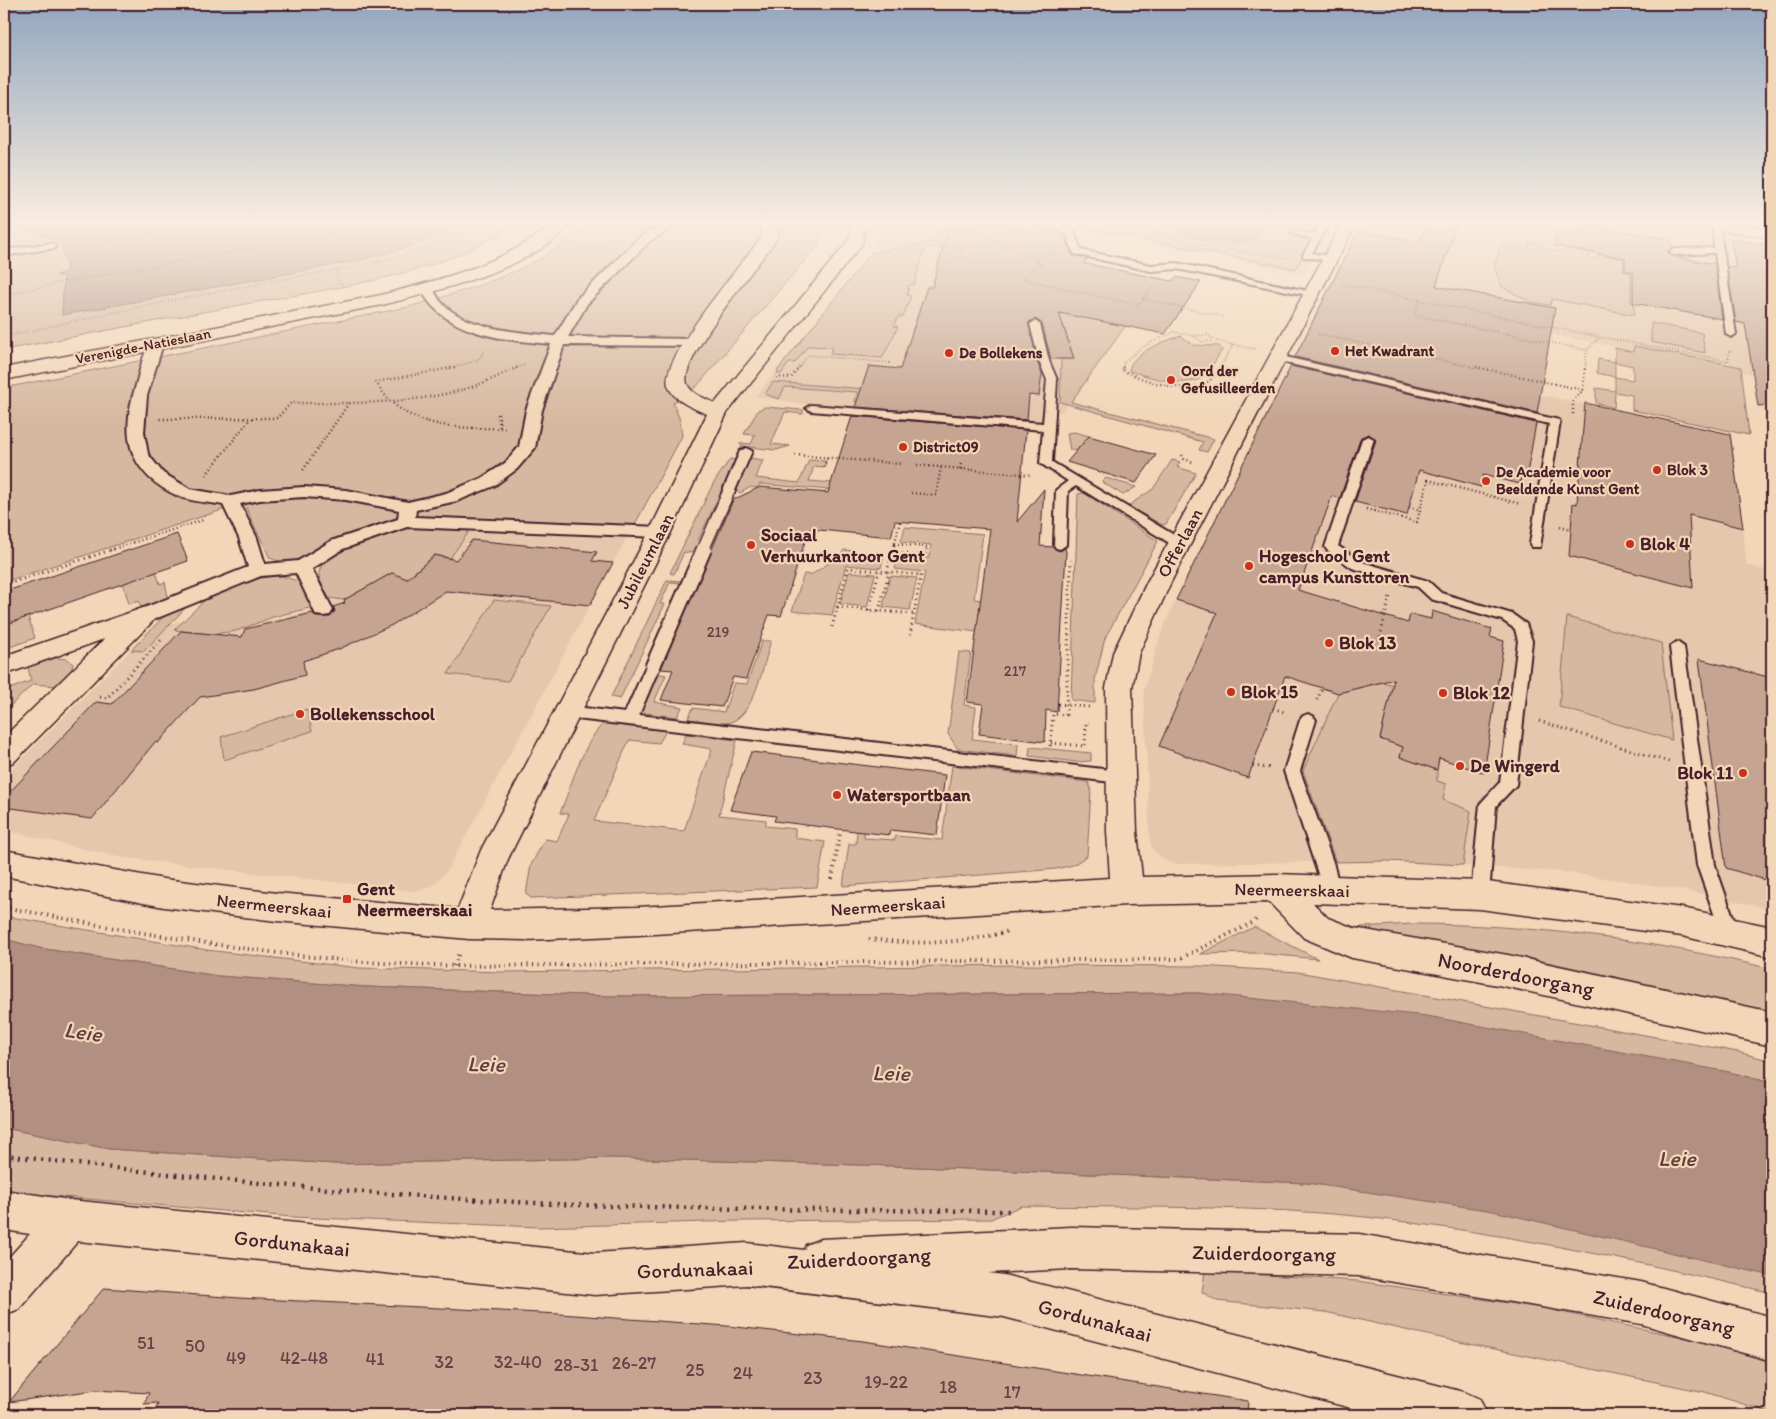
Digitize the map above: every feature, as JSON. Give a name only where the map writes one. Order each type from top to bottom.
[{"type":"street","name":"Verenigde-Natieslaan","points":[[4,362],[384,289]]},
{"type":"street","name":"Verenigde-Natieslaan","points":[[4,374],[382,300],[425,289]]},
{"type":"street","points":[[426,289],[434,304],[443,311],[459,321],[496,334],[557,345],[691,343]]},
{"type":"street","points":[[4,666],[143,616],[258,570],[302,568],[337,545],[488,482],[511,466],[527,448],[534,410],[557,345],[582,302],[593,289]]},
{"type":"street","points":[[718,412],[689,398],[677,388],[675,376],[681,360],[691,343],[731,289]]},
{"type":"street","name":"Jubileumlaan","points":[[464,936],[492,859],[660,532],[718,412],[817,289]]},
{"type":"street","name":"Offerlaan","points":[[1127,891],[1122,832],[1119,688],[1126,653],[1140,620],[1314,289]]},
{"type":"street","points":[[156,344],[140,396],[136,432],[140,456],[156,477],[185,493],[232,506],[260,494],[304,492],[346,495],[407,515],[660,532]]},
{"type":"street","points":[[232,506],[248,538],[258,570]]},
{"type":"street","points":[[302,568],[323,610]]},
{"type":"street","points":[[4,754],[143,616]]},
{"type":"street","name":"Neermeerskaai","points":[[4,863],[164,893],[277,907],[464,936],[525,925],[619,922],[1127,891],[1276,888],[1480,894],[1583,907],[1729,931],[1772,942]]},
{"type":"street","name":"Noorderdoorgang","points":[[1276,888],[1316,928],[1352,943],[1508,971],[1772,1029]]},
{"type":"street","name":"Gordunakaai","points":[[4,1210],[70,1220],[595,1274],[748,1264],[1004,1296],[1464,1415]]},
{"type":"street","points":[[4,1294],[70,1220]]},
{"type":"street","name":"Zuiderdoorgang","points":[[748,1264],[1071,1248],[1359,1255],[1642,1303],[1772,1339]]},
{"type":"lane","points":[[1725,289],[1731,334]]},
{"type":"lane","points":[[1035,324],[1044,361],[1052,380],[1046,463],[1180,544]]},
{"type":"lane","points":[[1279,356],[1387,387],[1555,422],[1536,544]]},
{"type":"lane","points":[[811,408],[1049,427]]},
{"type":"lane","points":[[1368,439],[1332,547],[1357,565],[1423,584],[1436,596],[1507,617],[1520,627],[1525,641],[1508,785],[1488,804],[1480,894]]},
{"type":"lane","points":[[630,719],[746,451]]},
{"type":"lane","points":[[1060,545],[1062,490],[1075,479]]},
{"type":"lane","points":[[1677,647],[1706,866],[1729,931]]},
{"type":"lane","points":[[568,712],[1120,777]]},
{"type":"lane","points":[[1308,720],[1292,771],[1324,862],[1331,890]]},
{"type":"path","points":[[4,295],[31,289]]},
{"type":"path","points":[[4,337],[117,311],[232,289]]},
{"type":"path","points":[[1068,289],[1138,305],[1151,289]]},
{"type":"path","points":[[1370,289],[1419,301],[1728,361],[1731,334]]},
{"type":"path","points":[[1143,299],[1226,317]]},
{"type":"path","points":[[1419,301],[1414,315],[1587,350]]},
{"type":"path","points":[[1293,329],[1583,390]]},
{"type":"path","points":[[1214,341],[1207,335],[1194,336],[1174,332],[1142,347],[1124,362],[1122,370],[1132,376],[1181,387],[1204,385],[1215,374],[1234,344]]},
{"type":"path","points":[[496,334],[478,360],[456,367],[376,382],[380,395],[389,403],[425,422],[448,427],[500,428],[531,426]]},
{"type":"path","points":[[1194,336],[1202,342],[1214,341],[1234,344],[1279,356]]},
{"type":"path","points":[[1555,422],[1573,415],[1573,401],[1583,390],[1587,350],[1600,336]]},
{"type":"path","points":[[138,419],[277,418],[290,403],[389,403],[466,388],[511,372],[557,345]]},
{"type":"path","points":[[747,375],[791,378],[808,356],[891,363]]},
{"type":"path","points":[[308,462],[350,403]]},
{"type":"path","points":[[498,414],[500,428]]},
{"type":"path","points":[[216,462],[250,418]]},
{"type":"path","points":[[795,455],[902,464]]},
{"type":"path","points":[[824,467],[827,458]]},
{"type":"path","points":[[960,468],[961,462]]},
{"type":"path","points":[[917,465],[1075,479]]},
{"type":"path","points":[[911,493],[936,495],[941,467]]},
{"type":"path","points":[[1346,504],[1416,522],[1428,480],[1542,509]]},
{"type":"path","points":[[4,585],[232,506]]},
{"type":"path","points":[[1410,507],[1420,510]]},
{"type":"path","points":[[879,611],[900,521]]},
{"type":"path","points":[[892,553],[925,556],[927,547],[894,544]]},
{"type":"path","points":[[1042,745],[1051,746],[1053,714],[1066,714],[1071,546],[1060,545]]},
{"type":"path","points":[[832,627],[848,568],[921,575],[910,635]]},
{"type":"path","points":[[869,610],[879,571]]},
{"type":"path","points":[[1380,637],[1395,576]]},
{"type":"path","points":[[837,607],[913,614]]},
{"type":"path","points":[[102,703],[107,698]]},
{"type":"path","points":[[1058,704],[1095,708]]},
{"type":"path","points":[[1051,743],[1085,746],[1086,723]]},
{"type":"path","points":[[1547,723],[1693,770]]},
{"type":"path","points":[[826,910],[840,832]]},
{"type":"path","points":[[454,966],[464,936]]},
{"type":"path","points":[[4,1155],[97,1168],[291,1186],[490,1200],[599,1205],[1018,1211]]},
{"type":"shaded area","points":[[4,289],[63,289],[62,315],[202,289],[330,289],[4,350]]},
{"type":"shaded area","points":[[467,289],[780,289],[697,386],[673,403],[680,420],[682,436],[634,526],[423,518],[387,523],[360,530],[302,559],[281,561],[270,558],[245,505],[222,510],[4,582],[4,388],[408,307]]},
{"type":"shaded area","name":"De Bollekens","points":[[842,289],[1083,289],[1137,310],[1071,402],[1046,424],[820,407],[756,396]]},
{"type":"shaded area","points":[[842,289],[908,289],[907,295],[911,296],[903,317],[898,317],[894,326],[898,327],[882,358],[830,354],[832,347],[808,346],[795,363],[789,363],[781,374],[778,374],[777,371]]},
{"type":"shaded area","points":[[1016,289],[1083,289],[1137,310],[1071,402],[1214,439],[1207,452],[1199,450],[1203,442],[1060,402],[1061,359],[1074,359],[1063,324],[1043,324]]},
{"type":"shaded area","points":[[1506,289],[1631,289],[1634,315],[1552,299],[1550,305],[1531,302]]},
{"type":"shaded area","points":[[1772,289],[1772,378],[1328,290]]},
{"type":"shaded area","points":[[1651,323],[1702,333],[1705,353],[1651,342]]},
{"type":"shaded area","points":[[1181,336],[1193,345],[1219,346],[1222,350],[1201,378],[1194,381],[1175,382],[1129,371],[1135,359],[1141,354],[1158,344]]},
{"type":"shaded area","name":"De Wingerd","points":[[1306,336],[1495,385],[1730,435],[1747,565],[1772,572],[1772,909],[1673,888],[1564,872],[1387,861],[1177,864],[1166,861],[1154,851],[1150,842],[1144,690],[1162,631],[1176,600]]},
{"type":"shaded area","points":[[1634,346],[1741,367],[1749,435],[1632,410],[1632,395],[1615,392],[1614,408],[1596,403],[1596,388],[1615,391],[1615,377],[1633,380],[1633,366],[1615,362],[1615,348],[1633,352]]},
{"type":"shaded area","points":[[1598,359],[1615,362],[1615,377],[1597,373]]},
{"type":"shaded area","points":[[773,382],[920,393],[915,412],[861,407],[855,401],[857,392],[785,387],[779,399],[765,394]]},
{"type":"shaded area","points":[[765,407],[803,410],[803,414],[785,412],[771,444],[790,446],[776,450],[741,446],[740,443],[751,444],[755,435],[744,434],[758,410]]},
{"type":"shaded area","points":[[1074,432],[1089,436],[1076,451],[1070,450],[1067,433]]},
{"type":"shaded area","points":[[750,458],[763,460],[756,478],[799,483],[809,460],[826,461],[824,467],[814,466],[809,481],[833,483],[830,490],[760,484],[757,488],[751,487],[740,493],[734,490]]},
{"type":"shaded area","points":[[730,459],[736,460],[692,553],[684,552],[674,574],[670,573],[713,484]]},
{"type":"shaded area","points":[[1172,460],[1180,462],[1177,467],[1196,473],[1166,524],[1162,525],[1128,506],[1153,489]]},
{"type":"shaded area","points":[[1106,478],[1136,487],[1123,495],[1102,482]]},
{"type":"shaded area","points":[[1084,493],[1158,541],[1105,638],[1095,679],[1095,703],[1071,700],[1078,494]]},
{"type":"shaded area","points":[[414,527],[466,529],[468,533],[450,558],[435,555],[406,579],[392,573],[344,600],[329,598],[319,573],[324,563],[331,557],[351,544],[383,531]]},
{"type":"shaded area","points":[[905,527],[983,534],[974,599],[989,601],[985,633],[915,624],[925,572],[895,569],[898,555],[929,558],[931,545],[901,542]]},
{"type":"shaded area","name":"Bollekensschool","points":[[447,529],[628,535],[447,871],[432,886],[414,891],[118,857],[4,830],[4,777],[147,634],[164,625],[178,622],[232,627],[291,616],[343,597]]},
{"type":"shaded area","points":[[844,550],[884,554],[881,568],[846,565],[832,615],[792,611],[804,574],[811,575],[841,555]]},
{"type":"shaded area","points":[[156,572],[160,584],[165,582],[168,597],[148,607],[141,607],[139,601],[129,604],[123,583]]},
{"type":"shaded area","points":[[849,572],[875,574],[867,607],[840,604]]},
{"type":"shaded area","points":[[282,576],[300,582],[312,604],[309,608],[273,617],[236,631],[212,634],[174,630],[209,596],[261,578]]},
{"type":"shaded area","points":[[890,576],[917,578],[910,610],[883,607]]},
{"type":"shaded area","points":[[667,580],[682,581],[681,583],[670,582],[660,604],[665,604],[620,699],[611,697]]},
{"type":"shaded area","points":[[494,600],[551,606],[508,681],[448,674]]},
{"type":"shaded area","points":[[190,603],[144,651],[131,650],[170,610]]},
{"type":"shaded area","points":[[28,617],[35,638],[4,649],[4,625]]},
{"type":"shaded area","points":[[1567,617],[1661,643],[1672,740],[1559,707]]},
{"type":"shaded area","points":[[762,641],[771,641],[756,690],[744,712],[736,719],[727,723],[688,719],[693,708],[724,712],[734,683],[747,684]]},
{"type":"shaded area","points":[[959,652],[971,653],[964,705],[976,707],[972,739],[1018,744],[1017,756],[958,749],[948,734]]},
{"type":"shaded area","points":[[56,658],[67,659],[73,664],[71,672],[58,686],[33,684],[4,712],[4,691],[31,681],[28,667]]},
{"type":"shaded area","points":[[655,673],[666,675],[654,702],[682,707],[677,717],[645,713],[641,709]]},
{"type":"shaded area","points":[[1383,682],[1393,685],[1380,739],[1403,747],[1400,757],[1437,770],[1437,781],[1446,784],[1443,800],[1471,811],[1463,865],[1387,861],[1336,862],[1303,771],[1338,693]]},
{"type":"shaded area","points":[[307,709],[312,731],[224,760],[221,737]]},
{"type":"shaded area","points":[[604,723],[666,731],[659,743],[629,740],[594,821],[684,831],[712,749],[682,744],[686,734],[737,740],[719,815],[766,820],[766,826],[795,829],[795,838],[825,842],[817,887],[531,898],[526,894],[531,865],[545,839],[557,841],[569,814],[560,813],[578,765],[590,741]]},
{"type":"shaded area","points":[[1030,747],[1091,753],[1091,761],[1076,762],[1029,756]]},
{"type":"shaded area","points":[[952,766],[1088,782],[1091,789],[1087,856],[1073,865],[1056,869],[843,886],[849,844],[856,844],[857,830],[864,831],[864,838],[895,840],[896,836],[942,840]]},
{"type":"shaded area","points":[[4,916],[207,950],[359,968],[503,972],[1018,965],[1200,966],[1298,972],[1738,1052],[1772,1061],[1772,1083],[1729,1072],[1199,993],[610,996],[367,987],[218,976],[39,948],[4,939]]},
{"type":"shaded area","points":[[1412,924],[1502,927],[1593,936],[1683,950],[1772,969],[1772,1021],[1359,931],[1361,927]]},
{"type":"shaded area","points":[[1254,927],[1318,959],[1257,953],[1200,954]]},
{"type":"shaded area","points":[[4,1128],[109,1149],[335,1164],[611,1158],[894,1166],[1307,1183],[1493,1208],[1772,1275],[1772,1293],[1638,1263],[1458,1229],[1364,1217],[1266,1210],[1021,1206],[991,1219],[738,1221],[540,1227],[292,1217],[53,1196],[4,1190]]},
{"type":"shaded area","points":[[1205,1271],[1357,1281],[1542,1308],[1739,1349],[1772,1358],[1772,1413],[1705,1392],[1450,1340],[1325,1312],[1217,1301],[1202,1292]]},
{"type":"water","points":[[63,289],[202,289],[62,315]]},
{"type":"water","name":"Leie","points":[[4,939],[39,948],[218,976],[367,987],[610,996],[1199,993],[1427,1016],[1729,1072],[1772,1083],[1772,1276],[1493,1211],[1307,1183],[894,1166],[611,1158],[335,1164],[109,1149],[4,1128]]},
{"type":"building","points":[[926,289],[1196,289],[1165,334],[1059,313],[1074,359],[1051,359],[1042,324],[1036,319],[1029,322],[1037,361],[1042,374],[1039,396],[1029,395],[1027,420],[855,407],[869,366],[900,369]]},
{"type":"building","points":[[1329,289],[1453,289],[1555,308],[1537,413],[1295,357]]},
{"type":"building","points":[[1633,289],[1718,289],[1722,319],[1633,303]]},
{"type":"building","points":[[1731,289],[1772,289],[1772,405],[1758,406],[1745,324],[1736,322]]},
{"type":"building","points":[[1291,366],[1536,423],[1526,479],[1521,478],[1520,484],[1483,475],[1481,487],[1419,470],[1407,515],[1355,502],[1376,440],[1369,434],[1361,437],[1340,498],[1332,496],[1298,590],[1408,623],[1410,614],[1431,619],[1432,611],[1492,629],[1490,637],[1504,641],[1484,773],[1439,758],[1437,770],[1400,757],[1403,747],[1380,739],[1394,679],[1338,693],[1285,676],[1248,778],[1159,746],[1217,613],[1176,600]]},
{"type":"building","name":"Blok 3","points":[[1585,403],[1730,434],[1743,528],[1689,515],[1693,588],[1569,556],[1573,503],[1577,504]]},
{"type":"building","points":[[852,416],[1026,430],[1017,522],[1044,489],[1040,546],[1053,547],[1060,551],[1065,548],[1066,552],[1057,712],[1046,710],[1045,742],[979,734],[983,704],[967,702],[990,529],[895,521],[891,537],[809,529],[781,616],[769,615],[746,679],[733,677],[722,707],[661,700],[673,670],[661,669],[733,500],[760,487],[828,493]]},
{"type":"building","points":[[1089,436],[1156,455],[1136,483],[1067,462]]},
{"type":"building","points":[[177,534],[188,561],[4,625],[4,592]]},
{"type":"building","points":[[472,540],[597,552],[592,561],[613,563],[590,605],[446,591],[392,625],[339,649],[303,661],[305,675],[254,689],[200,697],[158,743],[155,742],[92,819],[4,807],[4,798],[96,702],[112,704],[181,631],[242,637],[245,629],[313,613],[316,617],[330,617],[335,611],[333,607],[345,603],[344,600],[392,573],[407,579],[435,555],[456,560]]},
{"type":"building","name":"Blok 11","points":[[1699,659],[1772,678],[1772,882],[1726,868]]},
{"type":"building","points":[[751,752],[945,775],[937,835],[890,830],[889,835],[830,828],[774,821],[776,816],[730,810]]},
{"type":"building","points":[[104,1288],[239,1298],[560,1314],[727,1326],[863,1341],[1248,1401],[1247,1415],[549,1415],[502,1411],[500,1415],[382,1413],[382,1415],[153,1415],[158,1403],[144,1404],[149,1393],[96,1390],[9,1402]]},
{"type":"place","name":"Het Kwadrant","points":[[1335,351]]},
{"type":"place","name":"De Bollekens","points":[[949,353]]},
{"type":"place","name":"Oord der Gefusilleerden","points":[[1171,380]]},
{"type":"place","name":"District09","points":[[903,447]]},
{"type":"place","name":"Blok 3","points":[[1657,470]]},
{"type":"place","name":"De Academie voor Beeldende Kunst Gent","points":[[1486,481]]},
{"type":"place","name":"Blok 4","points":[[1630,544]]},
{"type":"place","name":"Sociaal Verhuurkantoor Gent","points":[[751,545]]},
{"type":"place","name":"Hogeschool Gent campus Kunsttoren","points":[[1249,566]]},
{"type":"place","name":"Blok 13","points":[[1329,643]]},
{"type":"place","name":"Blok 15","points":[[1231,692]]},
{"type":"place","name":"Blok 12","points":[[1443,693]]},
{"type":"place","name":"Bollekensschool","points":[[300,714]]},
{"type":"place","name":"De Wingerd","points":[[1460,766]]},
{"type":"place","name":"Blok 11","points":[[1743,773]]},
{"type":"place","name":"Watersportbaan","points":[[837,795]]},
{"type":"place","name":"Gent Neermeerskaai","points":[[347,899]]}]
